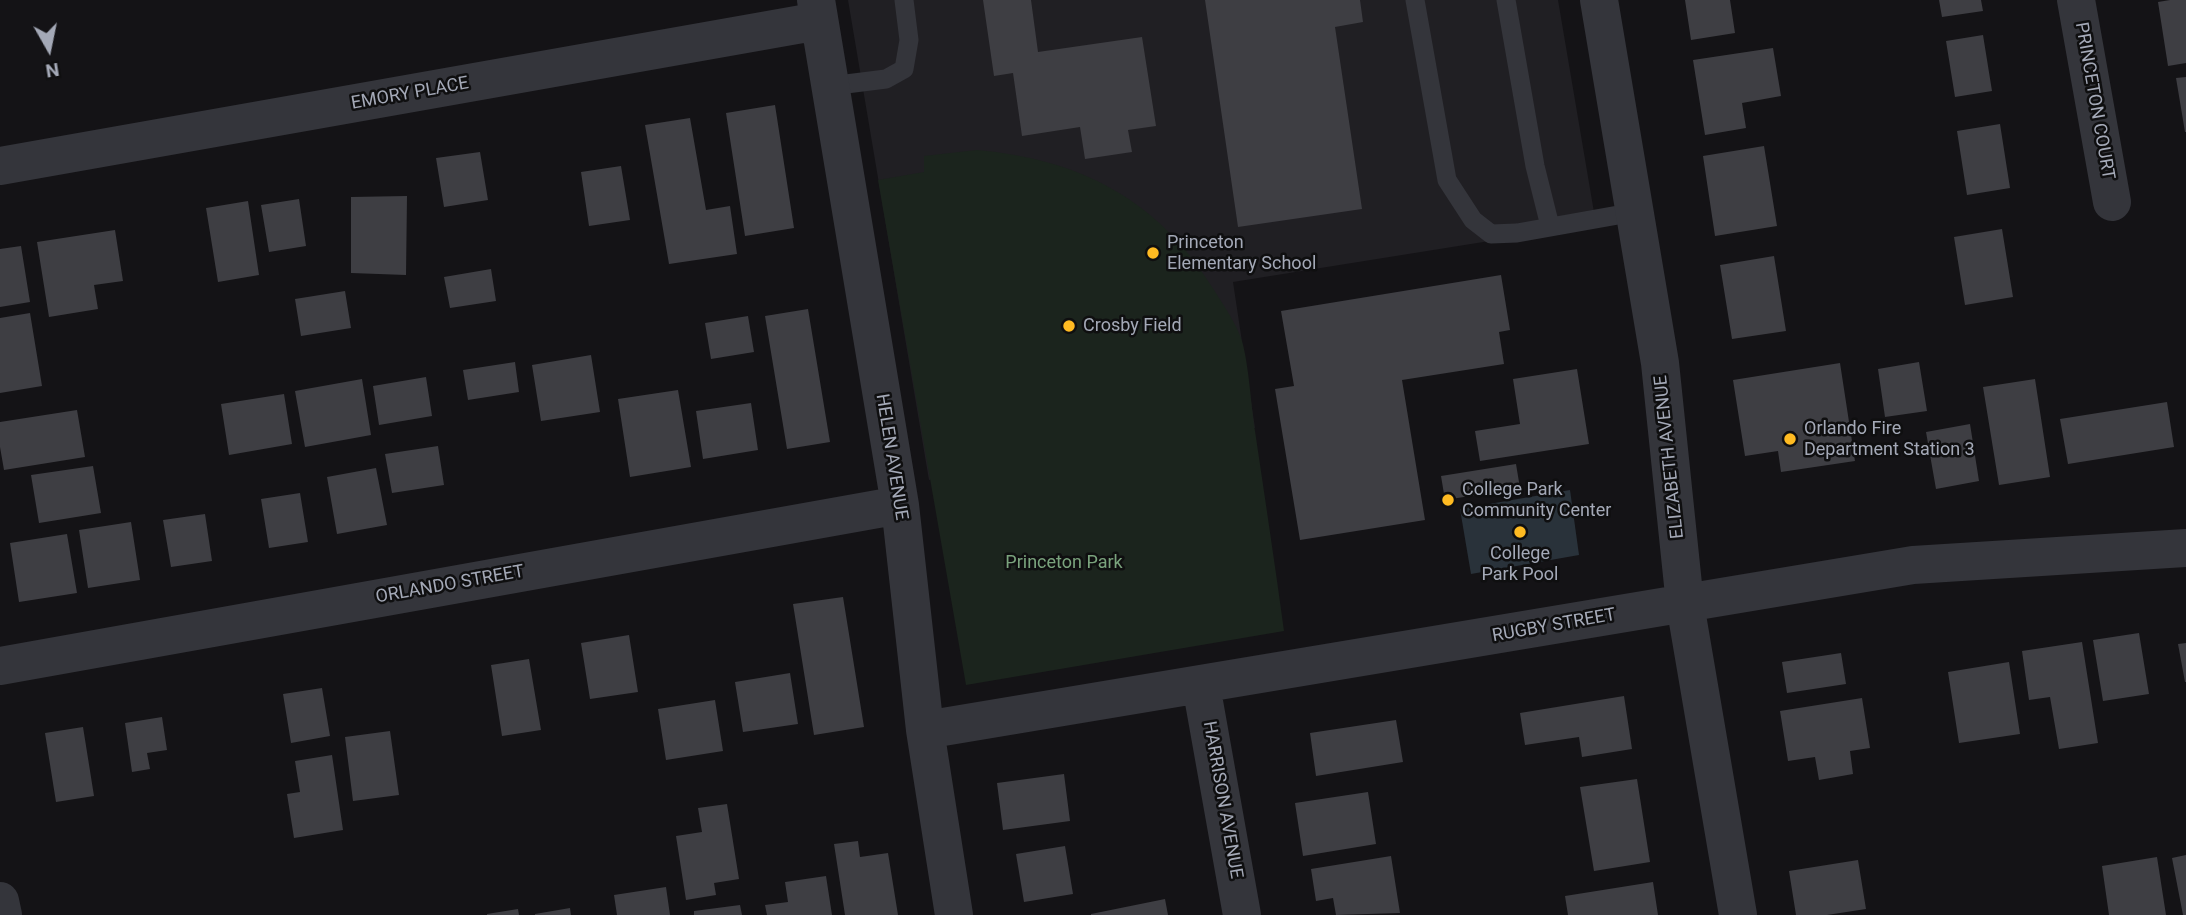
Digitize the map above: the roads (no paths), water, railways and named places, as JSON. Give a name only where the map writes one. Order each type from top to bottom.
[{"type":"street","name":"ELIZABETH AVENUE","points":[[1600,0],[1660,363],[1685,604],[1738,915]]},
{"type":"street","name":"PRINCETON COURT","points":[[2076,0],[2112,202]]},
{"type":"street","name":"HELEN AVENUE","points":[[818,11],[900,505],[925,730],[954,915]]},
{"type":"street","name":"EMORY PLACE","points":[[0,166],[818,11]]},
{"type":"street","name":"ORLANDO STREET","points":[[0,666],[900,505]]},
{"type":"street","name":"RUGBY STREET","points":[[925,730],[1913,565],[2186,548]]},
{"type":"street","name":"HARRISON AVENUE","points":[[1201,685],[1242,915]]},
{"type":"street","points":[[0,901],[3,915]]},
{"type":"lane","points":[[830,86],[886,79],[904,69],[909,40],[904,0]]},
{"type":"lane","points":[[1415,0],[1447,180],[1473,220],[1491,234],[1517,233],[1635,212]]},
{"type":"lane","points":[[1506,0],[1535,166],[1550,226]]},
{"type":"place","name":"Princeton Elementary School","points":[[1153,253]]},
{"type":"place","name":"Crosby Field","points":[[1069,326]]},
{"type":"place","name":"Orlando Fire Department Station 3","points":[[1790,439]]},
{"type":"place","name":"College Park Community Center","points":[[1448,500]]},
{"type":"place","name":"College Park Pool","points":[[1520,532]]},
{"type":"park label","name":"Princeton Park","points":[[1064,563]]}]
